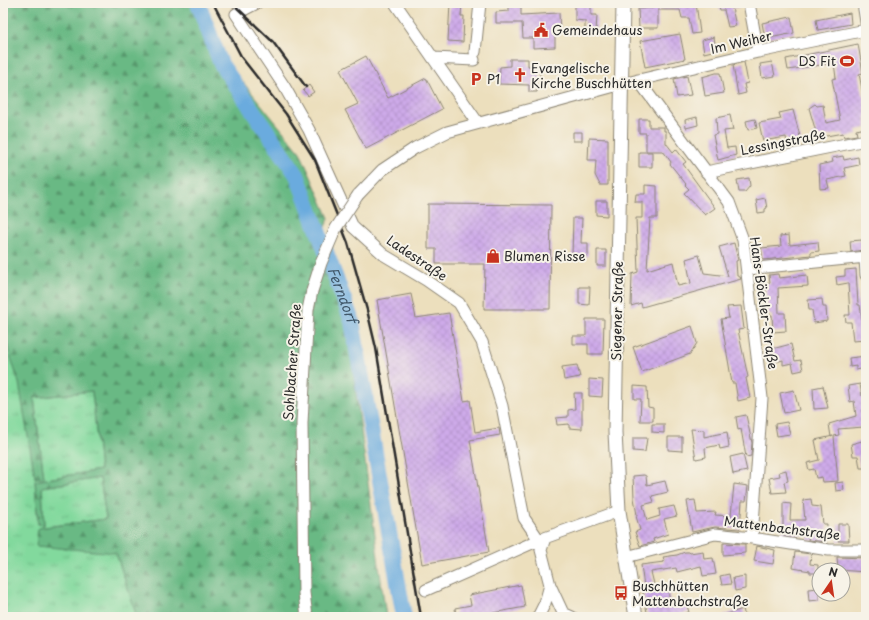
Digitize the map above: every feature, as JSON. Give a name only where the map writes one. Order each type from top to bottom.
[{"type":"main road","name":"Siegener Straße","points":[[623,3],[614,432],[619,511],[636,617]]},
{"type":"street","name":"Ladestraße","points":[[258,3],[236,14],[284,86],[309,130],[353,227],[384,255],[426,280],[459,303],[482,342],[502,406],[524,518],[542,539]]},
{"type":"street","points":[[395,3],[478,123]]},
{"type":"street","points":[[434,58],[475,56],[480,3]]},
{"type":"street","points":[[749,3],[758,52]]},
{"type":"street","points":[[863,3],[866,22]]},
{"type":"street","name":"Im Weiher","points":[[622,84],[758,52],[866,30]]},
{"type":"street","name":"Hans-Böckler-Straße","points":[[638,80],[729,202],[743,240],[748,269],[762,398],[752,538]]},
{"type":"street","name":"Sohlbacher Straße","points":[[307,617],[304,593],[302,423],[308,310],[312,291],[321,263],[336,228],[358,195],[382,170],[415,148],[447,132],[622,84]]},
{"type":"street","name":"Lessingstraße","points":[[706,172],[866,140]]},
{"type":"street","points":[[748,269],[865,258],[866,275]]},
{"type":"street","points":[[426,590],[542,539],[619,511]]},
{"type":"street","name":"Mattenbachstraße","points":[[626,557],[715,534],[830,550],[866,550]]},
{"type":"street","points":[[542,539],[541,550],[550,585],[563,613],[572,617]]},
{"type":"street","points":[[538,617],[545,603],[550,585]]},
{"type":"green space","points":[[3,3],[205,3],[224,59],[300,152],[329,218],[318,242],[347,326],[386,617],[137,617],[116,553],[36,546],[38,528],[106,519],[100,478],[42,487],[44,525],[38,524],[35,481],[100,470],[92,391],[34,398],[44,478],[35,478],[19,383],[3,333]]},
{"type":"green space","points":[[3,328],[15,365],[44,478],[34,398],[92,391],[100,470],[35,481],[38,524],[44,525],[42,487],[100,478],[106,519],[38,528],[116,553],[137,617],[3,617]]},
{"type":"building","points":[[450,3],[462,3],[461,16],[464,16],[463,42],[448,41]]},
{"type":"building","name":"Gemeindehaus","points":[[509,3],[521,3],[521,15],[559,13],[560,33],[555,34],[555,47],[533,48],[533,38],[523,38],[522,23],[496,23],[496,12],[509,11]]},
{"type":"building","points":[[575,3],[591,3],[591,15],[597,15],[596,32],[585,31],[585,21],[575,20]]},
{"type":"building","points":[[653,3],[696,3],[700,33],[692,34],[689,18],[682,18],[680,10],[658,10],[658,28],[639,28],[638,9],[653,8]]},
{"type":"building","points":[[718,3],[740,3],[740,7],[732,8],[736,26],[728,27],[724,10],[720,10]]},
{"type":"building","points":[[850,13],[851,24],[818,30],[816,20]]},
{"type":"building","points":[[791,17],[794,33],[765,39],[762,23]]},
{"type":"building","points":[[680,34],[685,59],[645,67],[640,41]]},
{"type":"building","points":[[714,37],[716,50],[704,53],[702,40]]},
{"type":"building","points":[[858,44],[863,73],[859,74],[866,109],[866,128],[856,130],[857,135],[844,137],[843,133],[810,139],[816,132],[809,108],[815,104],[817,106],[823,105],[826,123],[840,120],[832,79],[836,78],[834,63],[788,70],[786,59]]},
{"type":"building","points":[[366,56],[388,98],[426,78],[442,109],[366,149],[345,110],[358,104],[340,70]]},
{"type":"building","name":"Evangelische Kirche Buschhütten","points":[[510,59],[528,59],[528,66],[540,66],[540,85],[537,85],[537,92],[529,92],[529,85],[499,84],[500,67],[510,66]]},
{"type":"building","points":[[744,62],[748,83],[744,84],[746,93],[738,95],[733,65]]},
{"type":"building","points":[[772,62],[775,76],[762,78],[760,64]]},
{"type":"building","points":[[720,73],[724,93],[705,96],[702,77]]},
{"type":"building","points":[[687,76],[691,95],[677,97],[674,79]]},
{"type":"building","points":[[309,85],[314,92],[308,96],[303,90]]},
{"type":"building","points":[[793,110],[801,140],[793,142],[792,148],[788,148],[786,137],[763,141],[759,123],[781,119],[779,113]]},
{"type":"building","points":[[730,115],[733,130],[724,131],[727,148],[735,147],[736,155],[718,160],[713,135],[717,134],[716,118]]},
{"type":"building","points":[[697,117],[698,125],[686,128],[685,120]]},
{"type":"building","points":[[639,119],[649,119],[649,127],[664,127],[664,131],[666,131],[666,143],[673,152],[676,149],[686,162],[683,164],[715,208],[705,215],[684,193],[689,189],[670,164],[671,162],[663,151],[646,151],[646,133],[639,133]]},
{"type":"building","points":[[755,119],[757,128],[748,130],[746,121]]},
{"type":"building","points":[[573,132],[582,132],[582,141],[573,141]]},
{"type":"building","points":[[589,138],[608,139],[608,185],[600,185],[595,175],[596,160],[588,160]]},
{"type":"building","points":[[639,152],[652,152],[652,167],[639,167]]},
{"type":"building","points":[[843,156],[844,160],[858,157],[859,165],[844,168],[846,176],[827,180],[829,188],[820,189],[819,165],[833,162],[832,158]]},
{"type":"building","points":[[749,178],[750,186],[745,192],[739,192],[737,180]]},
{"type":"building","points":[[645,185],[657,186],[657,218],[650,218],[647,270],[673,262],[678,286],[691,283],[686,259],[699,255],[704,273],[728,276],[719,247],[734,243],[738,260],[736,261],[737,276],[741,279],[642,307],[641,303],[631,306],[632,274],[638,272],[636,218],[642,218],[642,202],[635,202],[636,194],[645,194]]},
{"type":"building","points":[[765,198],[767,208],[765,209],[765,212],[758,213],[756,200]]},
{"type":"building","points":[[596,201],[607,201],[607,216],[596,215]]},
{"type":"building","name":"Blumen Risse","points":[[428,204],[551,205],[550,309],[484,309],[485,264],[436,264],[436,249],[428,249]]},
{"type":"building","points":[[573,218],[582,218],[581,243],[588,243],[588,256],[572,256]]},
{"type":"building","points":[[789,235],[790,245],[818,242],[819,251],[811,252],[811,255],[763,260],[761,248],[781,246],[780,236]]},
{"type":"building","points":[[862,240],[863,250],[851,252],[850,241]]},
{"type":"building","points":[[597,250],[606,250],[606,266],[597,266]]},
{"type":"building","points":[[856,269],[858,305],[860,305],[865,340],[853,341],[851,322],[846,322],[845,315],[850,315],[848,283],[837,285],[836,277],[845,276],[845,270]]},
{"type":"building","points":[[778,274],[779,278],[807,275],[808,286],[778,288],[779,313],[785,313],[786,331],[773,332],[772,315],[769,315],[765,284],[770,283],[769,275]]},
{"type":"building","points":[[579,287],[590,287],[589,305],[579,304]]},
{"type":"building","points":[[411,294],[416,318],[449,313],[464,401],[470,400],[475,432],[499,428],[500,435],[470,440],[489,552],[422,564],[377,300]]},
{"type":"building","points":[[822,299],[823,307],[826,307],[827,321],[814,323],[812,310],[809,310],[808,300]]},
{"type":"building","points":[[741,306],[744,329],[738,330],[748,377],[746,378],[750,398],[738,401],[735,383],[732,383],[721,319],[729,318],[727,307]]},
{"type":"building","points":[[586,319],[604,319],[603,354],[588,354],[588,344],[573,344],[573,336],[586,336]]},
{"type":"building","points":[[692,326],[697,343],[690,354],[642,372],[633,347]]},
{"type":"building","points":[[791,344],[795,361],[801,360],[803,370],[794,372],[792,363],[783,365],[783,360],[775,362],[772,349]]},
{"type":"building","points":[[866,356],[866,368],[856,370],[856,366],[850,367],[849,358]]},
{"type":"building","points":[[577,365],[580,377],[564,380],[562,367]]},
{"type":"building","points":[[589,379],[603,380],[602,397],[589,396]]},
{"type":"building","points":[[860,384],[862,396],[866,395],[866,410],[863,410],[864,427],[838,429],[839,435],[834,436],[838,481],[823,482],[822,477],[816,478],[814,469],[809,470],[807,463],[819,460],[815,440],[831,436],[829,424],[856,416],[854,401],[850,402],[848,386]]},
{"type":"building","points":[[634,386],[647,387],[648,407],[653,408],[653,421],[640,421],[641,399],[634,399]]},
{"type":"building","points":[[823,386],[828,408],[814,409],[813,388]]},
{"type":"building","points":[[794,390],[799,410],[784,413],[780,393]]},
{"type":"building","points":[[574,393],[582,393],[582,429],[569,428],[569,424],[557,425],[556,418],[568,417],[568,410],[575,409]]},
{"type":"building","points":[[746,415],[752,443],[751,456],[746,457],[741,429],[738,430],[736,417]]},
{"type":"building","points":[[787,422],[790,434],[777,436],[775,424]]},
{"type":"building","points":[[652,424],[664,424],[664,433],[652,432]]},
{"type":"building","points":[[691,429],[704,430],[704,437],[727,432],[729,447],[720,449],[719,445],[705,448],[706,457],[696,459]]},
{"type":"building","points":[[668,437],[682,437],[682,451],[668,450]]},
{"type":"building","points":[[633,438],[647,438],[645,452],[633,451]]},
{"type":"building","points":[[862,441],[864,449],[866,448],[866,468],[860,468],[858,456],[853,456],[851,444]]},
{"type":"building","points":[[743,454],[747,471],[733,474],[730,457]]},
{"type":"building","points":[[786,470],[788,481],[784,482],[786,492],[772,493],[769,478],[780,476],[779,472]]},
{"type":"building","points":[[633,476],[646,476],[647,485],[665,481],[668,492],[652,496],[654,502],[643,505],[647,520],[660,516],[659,509],[674,506],[677,516],[664,519],[668,534],[653,539],[654,542],[640,546],[635,532],[640,530],[636,516]]},
{"type":"building","points":[[843,482],[844,490],[836,491],[835,483]]},
{"type":"building","points":[[734,484],[748,486],[746,501],[742,501],[740,529],[715,527],[692,532],[687,501],[695,500],[697,513],[716,512],[715,515],[731,516]]},
{"type":"building","points":[[811,499],[812,506],[821,507],[823,524],[827,524],[826,542],[808,540],[809,535],[783,535],[783,503],[791,504],[790,520],[805,520],[803,500]]},
{"type":"building","points":[[838,524],[848,524],[849,541],[838,541]]},
{"type":"building","points":[[723,543],[745,544],[745,553],[723,555]]},
{"type":"building","points":[[757,546],[775,550],[773,564],[754,561]]},
{"type":"building","points":[[703,551],[704,559],[713,558],[716,574],[703,576],[701,566],[677,572],[676,568],[651,572],[656,592],[668,590],[670,603],[685,600],[689,612],[671,617],[648,617],[642,588],[644,587],[641,565],[664,562],[663,557],[685,552],[690,553]]},
{"type":"building","points":[[795,552],[811,554],[811,573],[810,571],[793,568]]},
{"type":"building","points":[[837,557],[866,558],[866,572],[851,571],[851,562],[837,562]]},
{"type":"building","points":[[729,574],[731,584],[722,585],[720,576]]},
{"type":"building","points":[[745,576],[745,589],[735,591],[733,578]]},
{"type":"building","points":[[521,585],[525,607],[471,617],[456,617],[455,608],[471,605],[469,595]]},
{"type":"building","points":[[808,589],[811,589],[811,601],[809,601]]},
{"type":"building","points":[[743,609],[745,617],[724,617],[724,615]]},
{"type":"waterway","name":"Ferndorf","points":[[198,3],[221,64],[297,175],[352,321],[404,617]]},
{"type":"railway","points":[[213,3],[242,58],[286,114],[315,160],[348,243],[376,348],[421,617]]},
{"type":"railway","points":[[232,3],[273,42],[306,87]]},
{"type":"place","name":"Gemeindehaus","points":[[541,30]]},
{"type":"place","name":"DS Fit","points":[[847,61]]},
{"type":"place","name":"Evangelische Kirche Buschhütten","points":[[520,75]]},
{"type":"place","name":"P1","points":[[476,79]]},
{"type":"place","name":"Blumen Risse","points":[[493,256]]},
{"type":"place","name":"Buschhütten Mattenbachstraße","points":[[621,593]]}]
